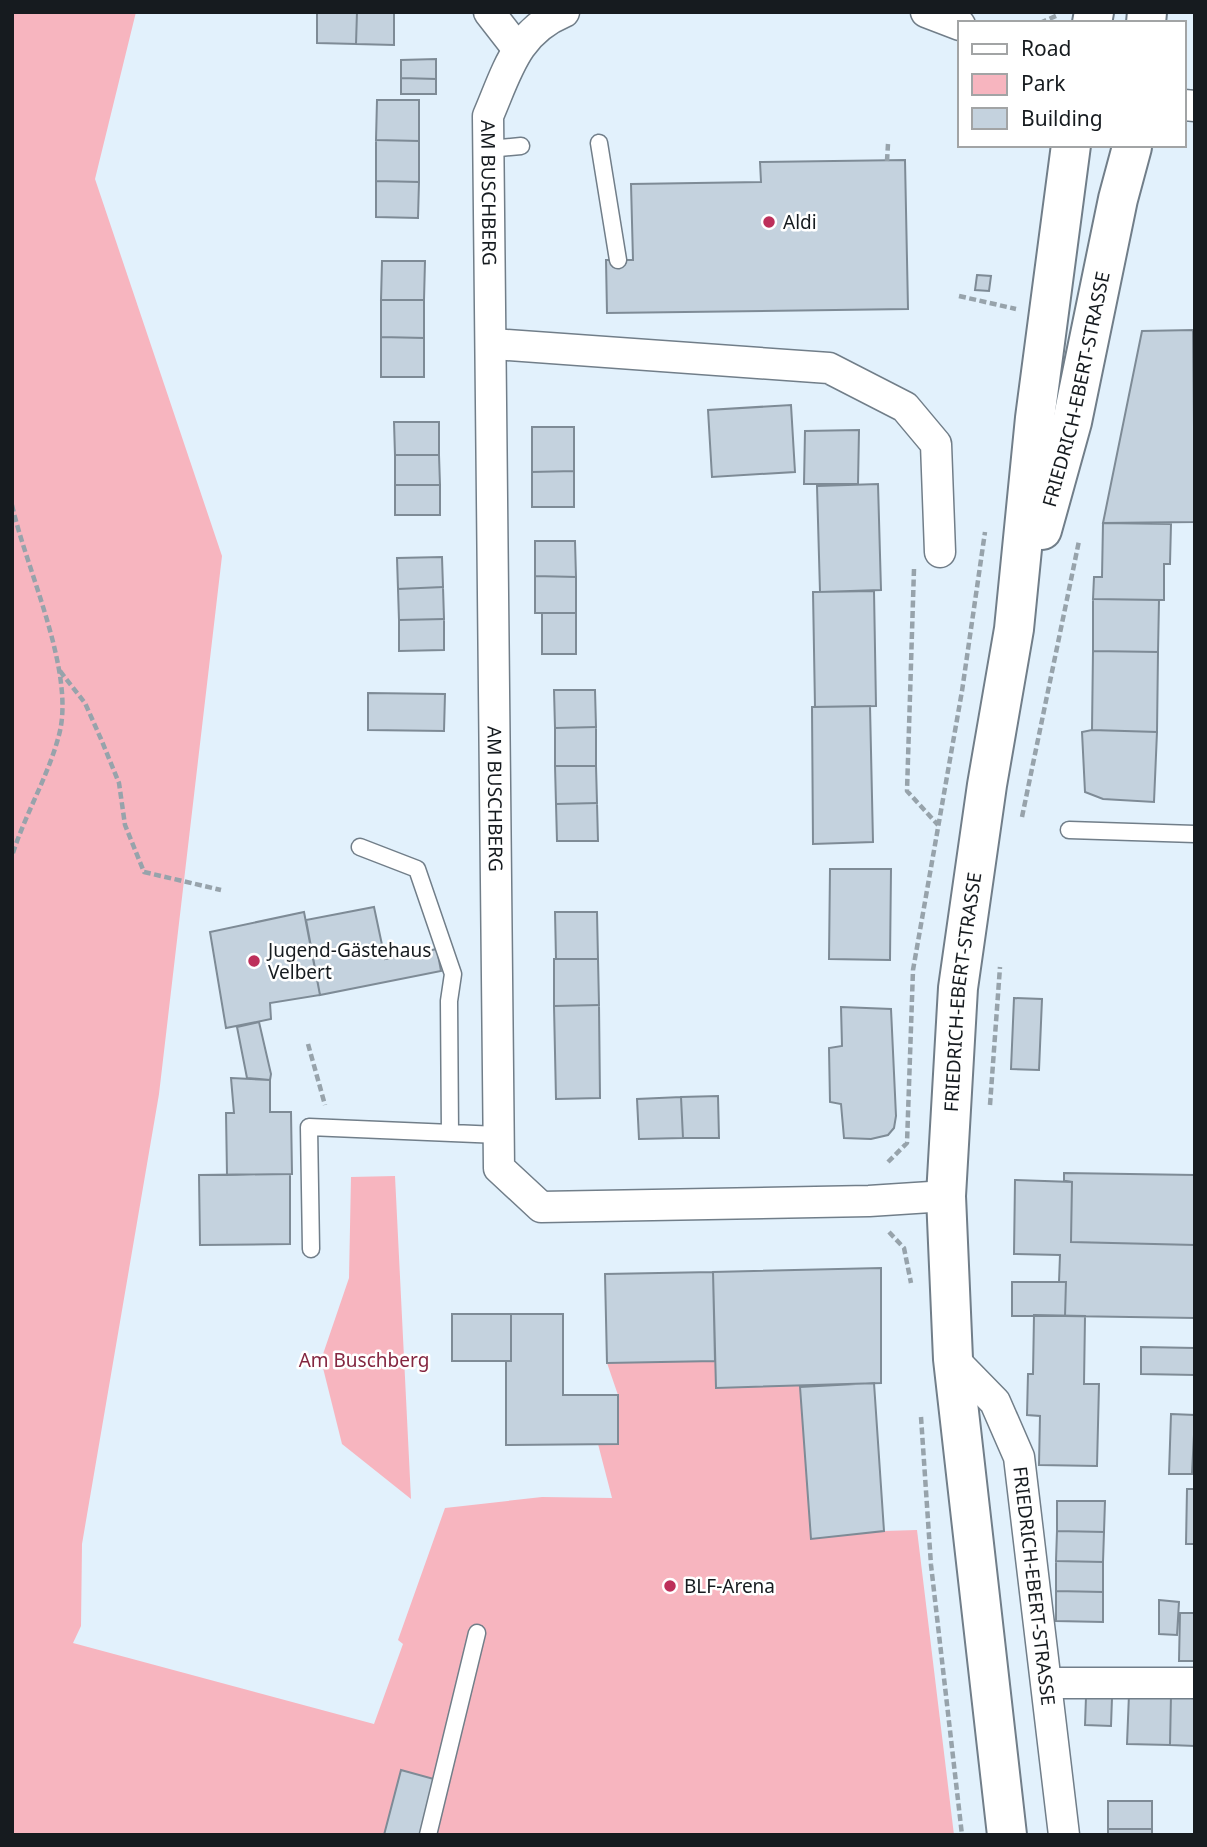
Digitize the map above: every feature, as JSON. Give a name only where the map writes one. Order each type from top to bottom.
[{"type":"main road","name":"FRIEDRICH-EBERT-STRASSE","points":[[1007,1835],[953,1359],[946,1196],[958,988],[987,785],[1014,629],[1035,418],[1071,147]]},
{"type":"main road","points":[[1088,147],[1099,151],[1127,147]]},
{"type":"main road","name":"FRIEDRICH-EBERT-STRASSE","points":[[1014,629],[1072,422],[1118,199],[1134,147]]},
{"type":"street","points":[[489,12],[517,48]]},
{"type":"street","name":"AM BUSCHBERG","points":[[564,12],[545,20],[517,48],[488,116],[493,344],[499,1168],[541,1207],[869,1201],[946,1196]]},
{"type":"street","points":[[926,12],[958,24]]},
{"type":"street","points":[[493,344],[830,368],[905,407],[936,444],[940,552]]},
{"type":"street","name":"FRIEDRICH-EBERT-STRASSE","points":[[953,1359],[995,1402],[1019,1457],[1064,1835]]},
{"type":"street","points":[[1047,1683],[1195,1684]]},
{"type":"lane","points":[[599,143],[618,260]]},
{"type":"lane","points":[[489,149],[520,146]]},
{"type":"lane","points":[[1069,830],[1195,834]]},
{"type":"lane","points":[[360,847],[417,869],[450,962],[453,974],[449,1001],[450,1133]]},
{"type":"lane","points":[[311,1249],[309,1127],[499,1135]]},
{"type":"lane","points":[[428,1835],[477,1633]]},
{"type":"path","points":[[1044,21],[1061,12]]},
{"type":"path","points":[[887,160],[888,144]]},
{"type":"path","points":[[959,296],[1017,309]]},
{"type":"path","points":[[1015,321],[1018,296]]},
{"type":"path","points":[[12,505],[60,671],[60,732],[12,856]]},
{"type":"path","points":[[888,1162],[907,1143],[913,970],[985,529]]},
{"type":"path","points":[[1020,823],[1080,537]]},
{"type":"path","points":[[938,825],[907,791],[915,567],[940,552]]},
{"type":"path","points":[[60,671],[66,675],[85,703],[101,739],[119,783],[125,825],[144,872],[221,890]]},
{"type":"path","points":[[991,1090],[1000,956]]},
{"type":"path","points":[[308,1044],[324,1099]]},
{"type":"path","points":[[888,1231],[904,1248]]},
{"type":"path","points":[[931,1565],[962,1835]]},
{"type":"green space","points":[[12,12],[136,12],[95,179],[222,556],[159,1094],[82,1544],[81,1626],[73,1643],[374,1724],[403,1644],[398,1640],[445,1508],[542,1497],[612,1498],[598,1444],[618,1444],[618,1395],[607,1363],[715,1360],[713,1272],[881,1268],[881,1383],[874,1384],[884,1531],[917,1530],[954,1835],[12,1835]]},
{"type":"green space","name":"Am Buschberg","points":[[395,1176],[411,1499],[342,1444],[321,1360],[349,1278],[351,1177]]},
{"type":"building","points":[[317,12],[357,12],[356,44],[317,43]]},
{"type":"building","points":[[357,12],[394,12],[394,45],[356,44]]},
{"type":"building","points":[[436,59],[436,79],[401,78],[401,60]]},
{"type":"building","points":[[401,78],[436,79],[436,94],[401,94]]},
{"type":"building","points":[[377,100],[419,100],[419,141],[376,140]]},
{"type":"building","points":[[376,140],[419,141],[419,182],[376,181]]},
{"type":"building","name":"Aldi","points":[[905,160],[908,309],[607,313],[606,260],[633,260],[631,184],[761,182],[760,162]]},
{"type":"building","points":[[376,181],[419,182],[418,218],[376,217]]},
{"type":"building","points":[[382,261],[425,261],[424,300],[381,300]]},
{"type":"building","points":[[977,275],[991,276],[989,291],[975,290]]},
{"type":"building","points":[[381,300],[424,300],[424,338],[381,337]]},
{"type":"building","points":[[1193,330],[1195,522],[1103,523],[1142,331]]},
{"type":"building","points":[[381,337],[424,338],[424,377],[381,377]]},
{"type":"building","points":[[791,405],[795,472],[712,477],[708,410]]},
{"type":"building","points":[[394,422],[439,422],[439,455],[395,455]]},
{"type":"building","points":[[532,427],[574,427],[574,471],[532,472]]},
{"type":"building","points":[[859,430],[858,484],[804,484],[805,431]]},
{"type":"building","points":[[395,455],[439,455],[440,485],[395,485]]},
{"type":"building","points":[[574,471],[574,507],[532,507],[532,472]]},
{"type":"building","points":[[878,484],[881,590],[820,592],[817,486]]},
{"type":"building","points":[[395,485],[440,485],[440,515],[395,515]]},
{"type":"building","points":[[1103,523],[1171,524],[1170,564],[1164,564],[1164,600],[1093,599],[1094,577],[1102,577]]},
{"type":"building","points":[[535,541],[575,541],[576,577],[535,576]]},
{"type":"building","points":[[442,557],[443,587],[398,589],[397,558]]},
{"type":"building","points":[[535,576],[576,577],[576,613],[535,613]]},
{"type":"building","points":[[443,587],[444,619],[399,620],[398,589]]},
{"type":"building","points":[[874,591],[876,706],[815,707],[813,592]]},
{"type":"building","points":[[1093,599],[1159,600],[1158,652],[1093,651]]},
{"type":"building","points":[[542,613],[576,613],[576,654],[542,654]]},
{"type":"building","points":[[444,619],[444,650],[399,651],[399,620]]},
{"type":"building","points":[[1093,651],[1158,652],[1157,732],[1092,730]]},
{"type":"building","points":[[554,690],[595,690],[596,727],[555,728]]},
{"type":"building","points":[[368,693],[445,694],[444,731],[368,730]]},
{"type":"building","points":[[870,706],[873,842],[813,844],[812,707]]},
{"type":"building","points":[[596,727],[596,766],[555,766],[555,728]]},
{"type":"building","points":[[1082,732],[1157,732],[1154,802],[1103,799],[1085,792]]},
{"type":"building","points":[[555,766],[596,766],[597,803],[556,804]]},
{"type":"building","points":[[597,803],[598,841],[557,841],[556,804]]},
{"type":"building","points":[[830,869],[891,869],[890,960],[829,959]]},
{"type":"building","points":[[374,907],[385,959],[437,949],[441,971],[320,995],[306,920]]},
{"type":"building","points":[[304,912],[320,995],[270,1003],[271,1019],[226,1028],[210,932]]},
{"type":"building","points":[[555,912],[597,912],[598,959],[556,959]]},
{"type":"building","points":[[554,959],[598,959],[599,1005],[554,1006]]},
{"type":"building","points":[[1014,998],[1042,999],[1039,1070],[1011,1069]]},
{"type":"building","points":[[599,1005],[600,1098],[556,1099],[554,1006]]},
{"type":"building","points":[[841,1007],[891,1009],[896,1116],[894,1128],[888,1135],[871,1139],[844,1138],[841,1104],[830,1102],[829,1048],[842,1046]]},
{"type":"building","points":[[259,1022],[271,1074],[270,1080],[247,1078],[237,1027]]},
{"type":"building","points":[[231,1078],[270,1080],[270,1112],[291,1112],[292,1174],[227,1175],[226,1113],[234,1113]]},
{"type":"building","points":[[718,1096],[719,1138],[683,1138],[681,1097]]},
{"type":"building","points":[[681,1097],[683,1138],[639,1139],[637,1099]]},
{"type":"building","points":[[1064,1173],[1195,1175],[1195,1245],[1071,1242],[1072,1182],[1064,1181]]},
{"type":"building","points":[[290,1174],[290,1244],[200,1245],[199,1175]]},
{"type":"building","points":[[1015,1180],[1072,1182],[1071,1242],[1195,1245],[1195,1318],[1065,1316],[1066,1282],[1059,1282],[1060,1255],[1014,1254]]},
{"type":"building","points":[[881,1268],[881,1383],[716,1388],[713,1272]]},
{"type":"building","points":[[713,1272],[715,1361],[607,1363],[605,1274]]},
{"type":"building","points":[[1012,1282],[1066,1282],[1065,1316],[1012,1316]]},
{"type":"building","points":[[452,1314],[511,1314],[511,1361],[452,1361]]},
{"type":"building","points":[[511,1314],[563,1314],[563,1395],[618,1395],[618,1444],[506,1445],[506,1361],[511,1361]]},
{"type":"building","points":[[1034,1315],[1085,1316],[1084,1384],[1099,1384],[1097,1466],[1039,1465],[1040,1416],[1027,1415],[1028,1374],[1033,1374]]},
{"type":"building","points":[[1141,1347],[1195,1348],[1195,1375],[1141,1374]]},
{"type":"building","points":[[874,1383],[884,1531],[811,1539],[800,1387]]},
{"type":"building","points":[[1171,1414],[1195,1415],[1192,1474],[1169,1474]]},
{"type":"building","points":[[1187,1489],[1195,1489],[1195,1544],[1186,1544]]},
{"type":"building","points":[[1057,1501],[1105,1501],[1104,1532],[1057,1531]]},
{"type":"building","points":[[1057,1531],[1104,1532],[1103,1562],[1056,1561]]},
{"type":"building","points":[[1056,1561],[1103,1562],[1103,1592],[1056,1591]]},
{"type":"building","points":[[1056,1591],[1103,1592],[1103,1622],[1056,1621]]},
{"type":"building","points":[[1159,1600],[1179,1602],[1177,1635],[1159,1634]]},
{"type":"building","points":[[1180,1613],[1195,1613],[1195,1661],[1179,1661]]},
{"type":"building","points":[[1129,1694],[1171,1695],[1170,1745],[1127,1744]]},
{"type":"building","points":[[1171,1695],[1195,1696],[1195,1746],[1170,1745]]},
{"type":"building","points":[[1086,1697],[1112,1698],[1111,1726],[1085,1725]]},
{"type":"building","points":[[401,1770],[441,1781],[427,1835],[384,1835]]},
{"type":"building","points":[[1108,1801],[1152,1801],[1152,1829],[1108,1829]]},
{"type":"building","points":[[1108,1829],[1152,1829],[1152,1835],[1108,1835]]},
{"type":"place","name":"Aldi","points":[[769,222]]},
{"type":"place","name":"Jugend-Gästehaus Velbert","points":[[254,961]]},
{"type":"place","name":"BLF-Arena","points":[[670,1586]]}]
